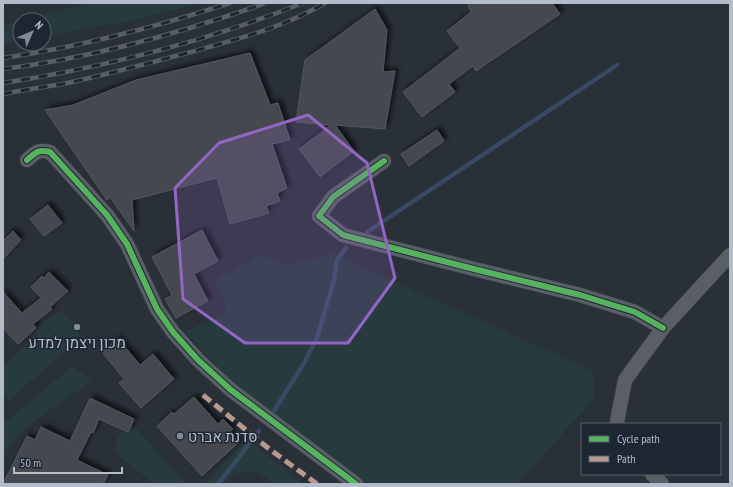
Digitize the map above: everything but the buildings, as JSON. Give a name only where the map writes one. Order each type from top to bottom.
[{"type":"street","points":[[27,160],[36,152],[42,150],[50,152],[107,214],[127,244],[157,308],[173,332],[198,360],[231,390],[356,484]]},
{"type":"street","points":[[384,161],[333,198],[319,216],[343,235],[580,295],[635,312],[663,328]]},
{"type":"street","points":[[618,423],[625,380],[663,328],[730,255]]},
{"type":"street","points":[[653,475],[662,484]]},
{"type":"highlighted area","points":[[308,115],[367,163],[395,278],[348,343],[245,343],[183,299],[175,188],[219,143]]},
{"type":"green space","points":[[90,3],[201,3],[135,20],[52,35],[52,13]]},
{"type":"green space","points":[[12,23],[12,41],[3,43],[3,26]]},
{"type":"green space","points":[[331,253],[593,371],[594,399],[517,484],[363,484],[236,387],[185,332],[228,312],[215,281],[260,254],[285,265]]},
{"type":"green space","points":[[59,311],[78,325],[79,338],[9,401],[3,394],[3,367],[35,336],[38,327]]},
{"type":"green space","points":[[73,366],[92,381],[46,412],[17,436],[3,460],[3,424]]},
{"type":"green space","points":[[129,421],[186,484],[155,484],[120,457],[115,448],[117,439]]},
{"type":"green space","points":[[246,439],[304,484],[272,484],[268,479],[260,474],[244,471],[230,477],[222,484],[205,484]]},
{"type":"waterway","points":[[367,232],[617,65]]},
{"type":"waterway","points":[[274,411],[304,363],[317,338],[334,280],[337,260],[346,248]]},
{"type":"waterway","points":[[218,484],[259,431]]},
{"type":"railway","points":[[3,58],[61,48],[118,35],[230,3]]},
{"type":"railway","points":[[3,69],[70,58],[136,43],[202,24],[266,3]]},
{"type":"railway","points":[[3,83],[41,77],[117,61],[193,41],[267,17],[303,3]]},
{"type":"railway","points":[[3,94],[79,81],[222,43],[292,20],[325,3]]},
{"type":"marked path","points":[[203,395],[268,448],[317,484]]},
{"type":"cycle path","points":[[27,160],[37,152],[50,152],[107,215],[127,244],[157,309],[173,332],[198,360],[231,390],[356,484]]},
{"type":"cycle path","points":[[384,161],[333,197],[319,216],[343,235],[580,295],[635,312],[663,328]]},
{"type":"place","name":"מכון ויצמן למדע","points":[[77,327]]},
{"type":"place","name":"סדנת אברט","points":[[180,436]]}]
